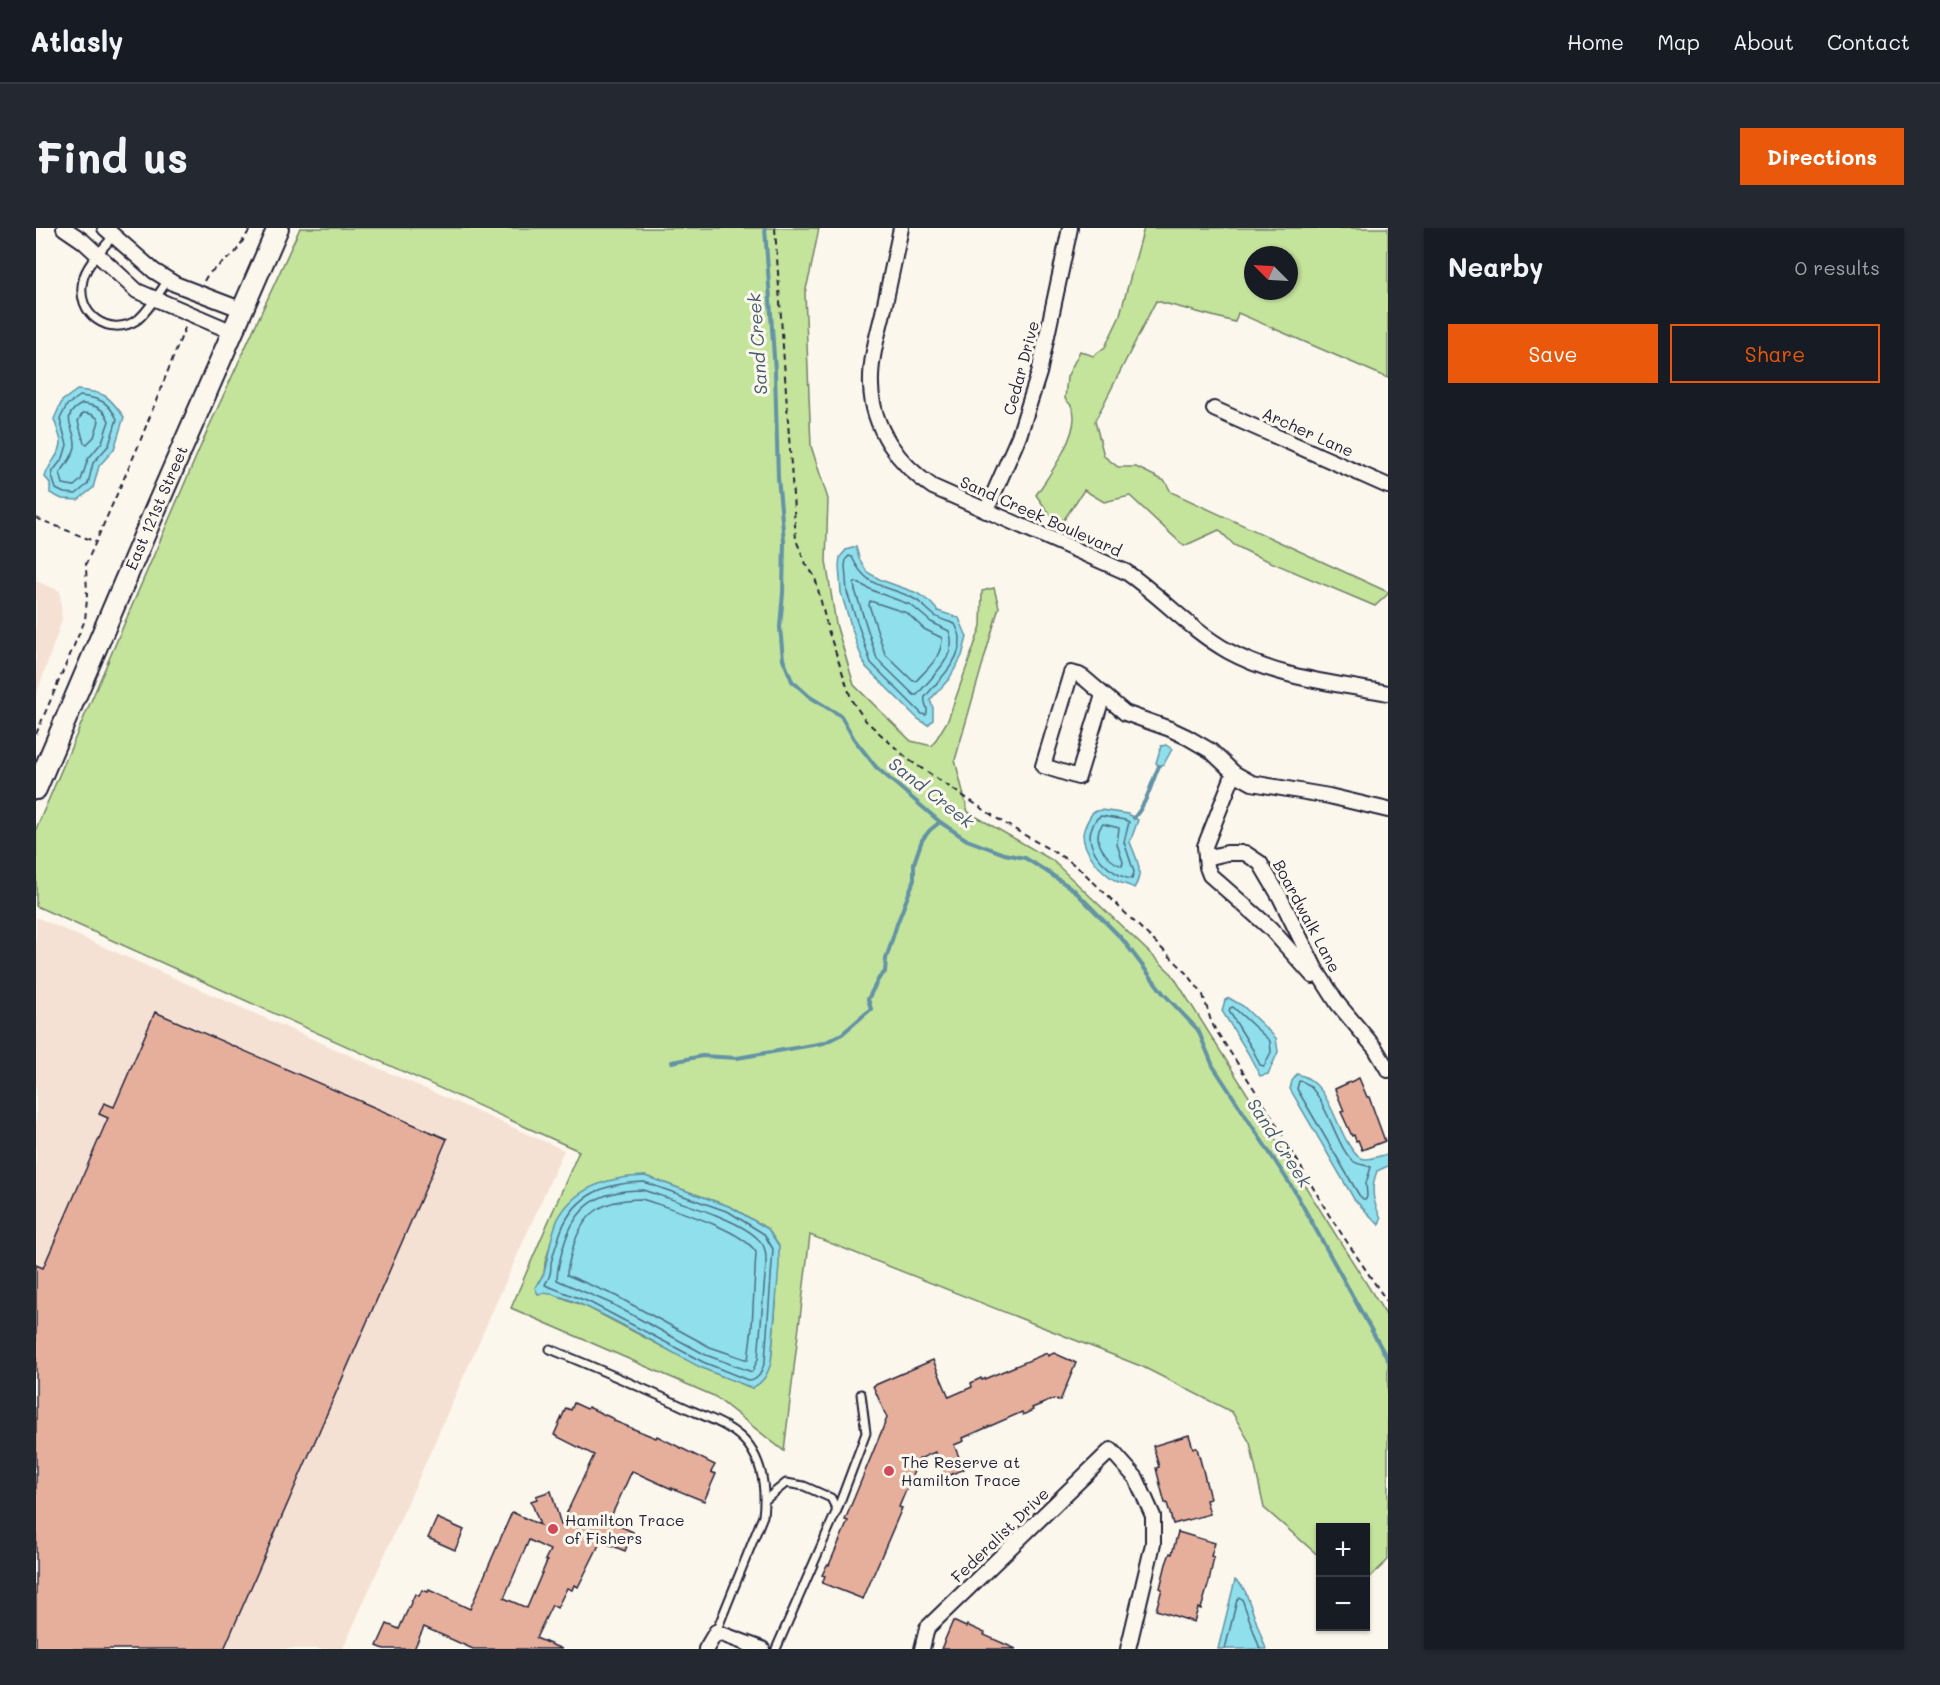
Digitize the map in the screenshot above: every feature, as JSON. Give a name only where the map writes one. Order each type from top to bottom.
[{"type":"street","points":[[64,228],[83,241],[137,291],[233,332]]},
{"type":"street","name":"East 121st Street","points":[[36,789],[278,228]]},
{"type":"street","name":"Sand Creek Boulevard","points":[[901,228],[871,370],[871,387],[877,420],[893,449],[915,475],[933,487],[1126,572],[1201,632],[1227,650],[1253,662],[1307,679],[1388,693]]},
{"type":"street","name":"Cedar Drive","points":[[986,510],[1019,436],[1039,373],[1070,228]]},
{"type":"street","points":[[109,231],[154,271],[168,280],[243,310]]},
{"type":"street","name":"Archer Lane","points":[[1214,409],[1388,486]]},
{"type":"street","points":[[1103,696],[1078,777],[1043,766],[1071,673],[1084,678],[1125,713],[1170,729],[1211,751],[1234,773],[1252,783],[1329,796],[1388,810]]},
{"type":"street","points":[[1206,858],[1207,837],[1234,773]]},
{"type":"street","name":"Boardwalk Lane","points":[[1338,1004],[1315,968],[1280,897],[1260,863],[1245,853],[1227,853],[1206,858],[1210,875],[1270,928],[1338,1004],[1386,1063]]},
{"type":"street","name":"Federalist Drive","points":[[922,1649],[927,1628],[1111,1450],[1136,1478],[1153,1516],[1153,1544],[1128,1649]]},
{"type":"street","points":[[706,1649],[716,1632],[762,1649]]},
{"type":"lane","points":[[109,231],[98,256],[85,273],[81,292],[87,312],[96,320],[122,326],[131,323],[140,318],[168,280]]},
{"type":"lane","points":[[550,1349],[650,1391],[731,1429],[747,1444],[756,1457],[763,1479],[765,1500],[763,1516],[716,1632]]},
{"type":"lane","points":[[776,1649],[837,1510],[866,1433],[861,1395]]},
{"type":"lane","points":[[765,1500],[786,1483],[804,1486],[831,1498],[837,1510]]},
{"type":"path","points":[[201,286],[208,274],[235,253],[251,228]]},
{"type":"path","points":[[775,228],[796,540],[806,564],[815,577],[828,630],[852,701],[866,721],[909,760],[1004,823],[1081,870],[1187,973],[1203,995],[1210,1021],[1266,1107],[1329,1215],[1388,1303]]},
{"type":"path","points":[[36,734],[85,620],[87,588],[85,569],[137,449],[188,322]]},
{"type":"path","points":[[36,518],[96,542]]},
{"type":"shaded area","points":[[36,581],[60,591],[62,620],[36,696]]},
{"type":"shaded area","points":[[36,917],[564,1150],[343,1649],[36,1649]]},
{"type":"green space","points":[[300,228],[819,228],[805,293],[811,446],[828,499],[826,561],[836,624],[854,685],[911,741],[932,746],[948,720],[981,626],[982,591],[994,588],[999,607],[955,760],[968,812],[1052,860],[1172,974],[1388,1318],[1388,1560],[1370,1577],[1370,1523],[1316,1523],[1316,1554],[1264,1508],[1250,1443],[1232,1412],[1143,1367],[810,1235],[784,1451],[714,1396],[511,1308],[579,1151],[36,906],[36,829],[208,429]],"holes":[[[645,1176],[731,1207],[768,1229],[776,1303],[771,1363],[752,1388],[701,1367],[587,1307],[543,1292],[538,1282],[544,1275],[545,1263],[558,1219],[568,1205]]]},
{"type":"green space","points":[[1144,228],[1388,228],[1388,378],[1238,313],[1235,322],[1156,301],[1095,421],[1104,456],[1118,467],[1136,467],[1165,481],[1171,492],[1388,592],[1388,594],[1375,606],[1254,555],[1234,545],[1219,530],[1184,546],[1130,496],[1104,502],[1084,490],[1059,527],[1036,495],[1062,454],[1072,430],[1073,410],[1065,399],[1067,377],[1080,351],[1093,356],[1105,347],[1119,318]]},
{"type":"water","points":[[77,390],[105,396],[124,417],[114,449],[99,466],[93,488],[78,500],[62,499],[50,493],[50,483],[45,477],[61,446],[54,419],[62,401]]},
{"type":"water","points":[[856,547],[867,572],[881,580],[917,593],[938,611],[959,618],[967,637],[962,656],[949,679],[930,700],[933,720],[928,725],[918,719],[866,667],[858,648],[841,593],[839,566],[840,557],[846,550]]},
{"type":"water","points":[[1166,745],[1172,749],[1164,764],[1159,766],[1156,763],[1161,746]]},
{"type":"water","points":[[1101,810],[1128,814],[1138,820],[1130,842],[1139,871],[1134,888],[1116,881],[1105,872],[1086,848],[1083,834],[1086,826],[1093,812]]},
{"type":"water","points":[[1229,998],[1243,1006],[1276,1038],[1278,1052],[1268,1074],[1260,1076],[1222,1011],[1225,1000]]},
{"type":"water","points":[[1297,1074],[1308,1078],[1324,1094],[1345,1138],[1356,1155],[1368,1159],[1388,1155],[1388,1166],[1377,1171],[1373,1190],[1374,1201],[1381,1218],[1379,1225],[1354,1199],[1290,1089]]},
{"type":"water","points":[[645,1176],[731,1207],[768,1229],[779,1246],[771,1363],[764,1378],[752,1388],[700,1367],[593,1310],[551,1294],[538,1294],[535,1288],[544,1273],[553,1232],[558,1219],[574,1198],[595,1185],[607,1181]]},
{"type":"water","points":[[1235,1580],[1246,1593],[1266,1649],[1218,1649]]},
{"type":"building","points":[[155,1012],[447,1139],[224,1649],[36,1649],[36,1265],[43,1268],[108,1118],[99,1114],[104,1103],[114,1107]]},
{"type":"building","points":[[1359,1078],[1369,1097],[1385,1141],[1362,1150],[1358,1140],[1356,1141],[1354,1135],[1352,1136],[1341,1112],[1344,1111],[1335,1089]]},
{"type":"building","name":"The Reserve at Hamilton Trace","points":[[1047,1353],[1048,1356],[1054,1353],[1076,1363],[1060,1401],[1054,1399],[1032,1408],[1033,1410],[1023,1415],[1022,1412],[963,1438],[964,1441],[954,1445],[964,1469],[945,1477],[935,1452],[919,1459],[899,1507],[902,1508],[863,1599],[822,1583],[825,1576],[822,1575],[829,1565],[848,1521],[845,1520],[887,1418],[873,1386],[933,1360],[949,1397],[972,1387],[971,1383],[981,1378],[982,1380]]},
{"type":"building","name":"Hamilton Trace of Fishers","points":[[574,1403],[587,1409],[588,1407],[614,1421],[656,1438],[657,1436],[715,1465],[711,1472],[716,1474],[704,1501],[632,1471],[609,1521],[633,1532],[625,1551],[601,1541],[578,1587],[574,1585],[572,1590],[567,1588],[557,1608],[552,1605],[536,1638],[562,1649],[473,1649],[424,1627],[414,1649],[384,1649],[377,1646],[387,1624],[399,1629],[415,1594],[419,1596],[422,1590],[428,1592],[429,1590],[470,1609],[512,1512],[540,1525],[531,1501],[537,1499],[536,1496],[551,1491],[561,1525],[594,1455],[554,1435],[566,1408],[571,1410]],"holes":[[[529,1540],[550,1550],[527,1608],[504,1598]]]},
{"type":"building","points":[[1189,1435],[1193,1448],[1197,1448],[1204,1474],[1210,1499],[1206,1500],[1210,1514],[1173,1524],[1162,1492],[1156,1468],[1159,1467],[1153,1446]]},
{"type":"building","points":[[437,1518],[464,1530],[455,1550],[428,1538]]},
{"type":"building","points":[[1178,1532],[1215,1543],[1211,1556],[1214,1557],[1209,1582],[1201,1609],[1198,1608],[1194,1622],[1156,1610],[1166,1564],[1170,1553],[1172,1554]]},
{"type":"building","points":[[953,1621],[985,1633],[984,1635],[1016,1649],[941,1649]]},
{"type":"waterway","name":"Sand Creek","points":[[765,228],[775,371],[778,477],[784,541],[780,627],[783,659],[792,681],[810,697],[841,716],[854,739],[876,767],[940,822],[967,840],[1004,854],[1025,858],[1046,871],[1074,890],[1123,940],[1163,993],[1198,1030],[1213,1066],[1294,1190],[1388,1360]]},
{"type":"waterway","points":[[1134,818],[1146,800],[1159,766]]},
{"type":"waterway","points":[[672,1062],[702,1056],[737,1058],[824,1043],[842,1034],[871,1009],[868,999],[879,978],[885,972],[886,959],[897,924],[914,880],[914,863],[922,840],[940,822]]},
{"type":"place","name":"The Reserve at Hamilton Trace","points":[[889,1471]]},
{"type":"place","name":"Hamilton Trace of Fishers","points":[[553,1529]]}]
